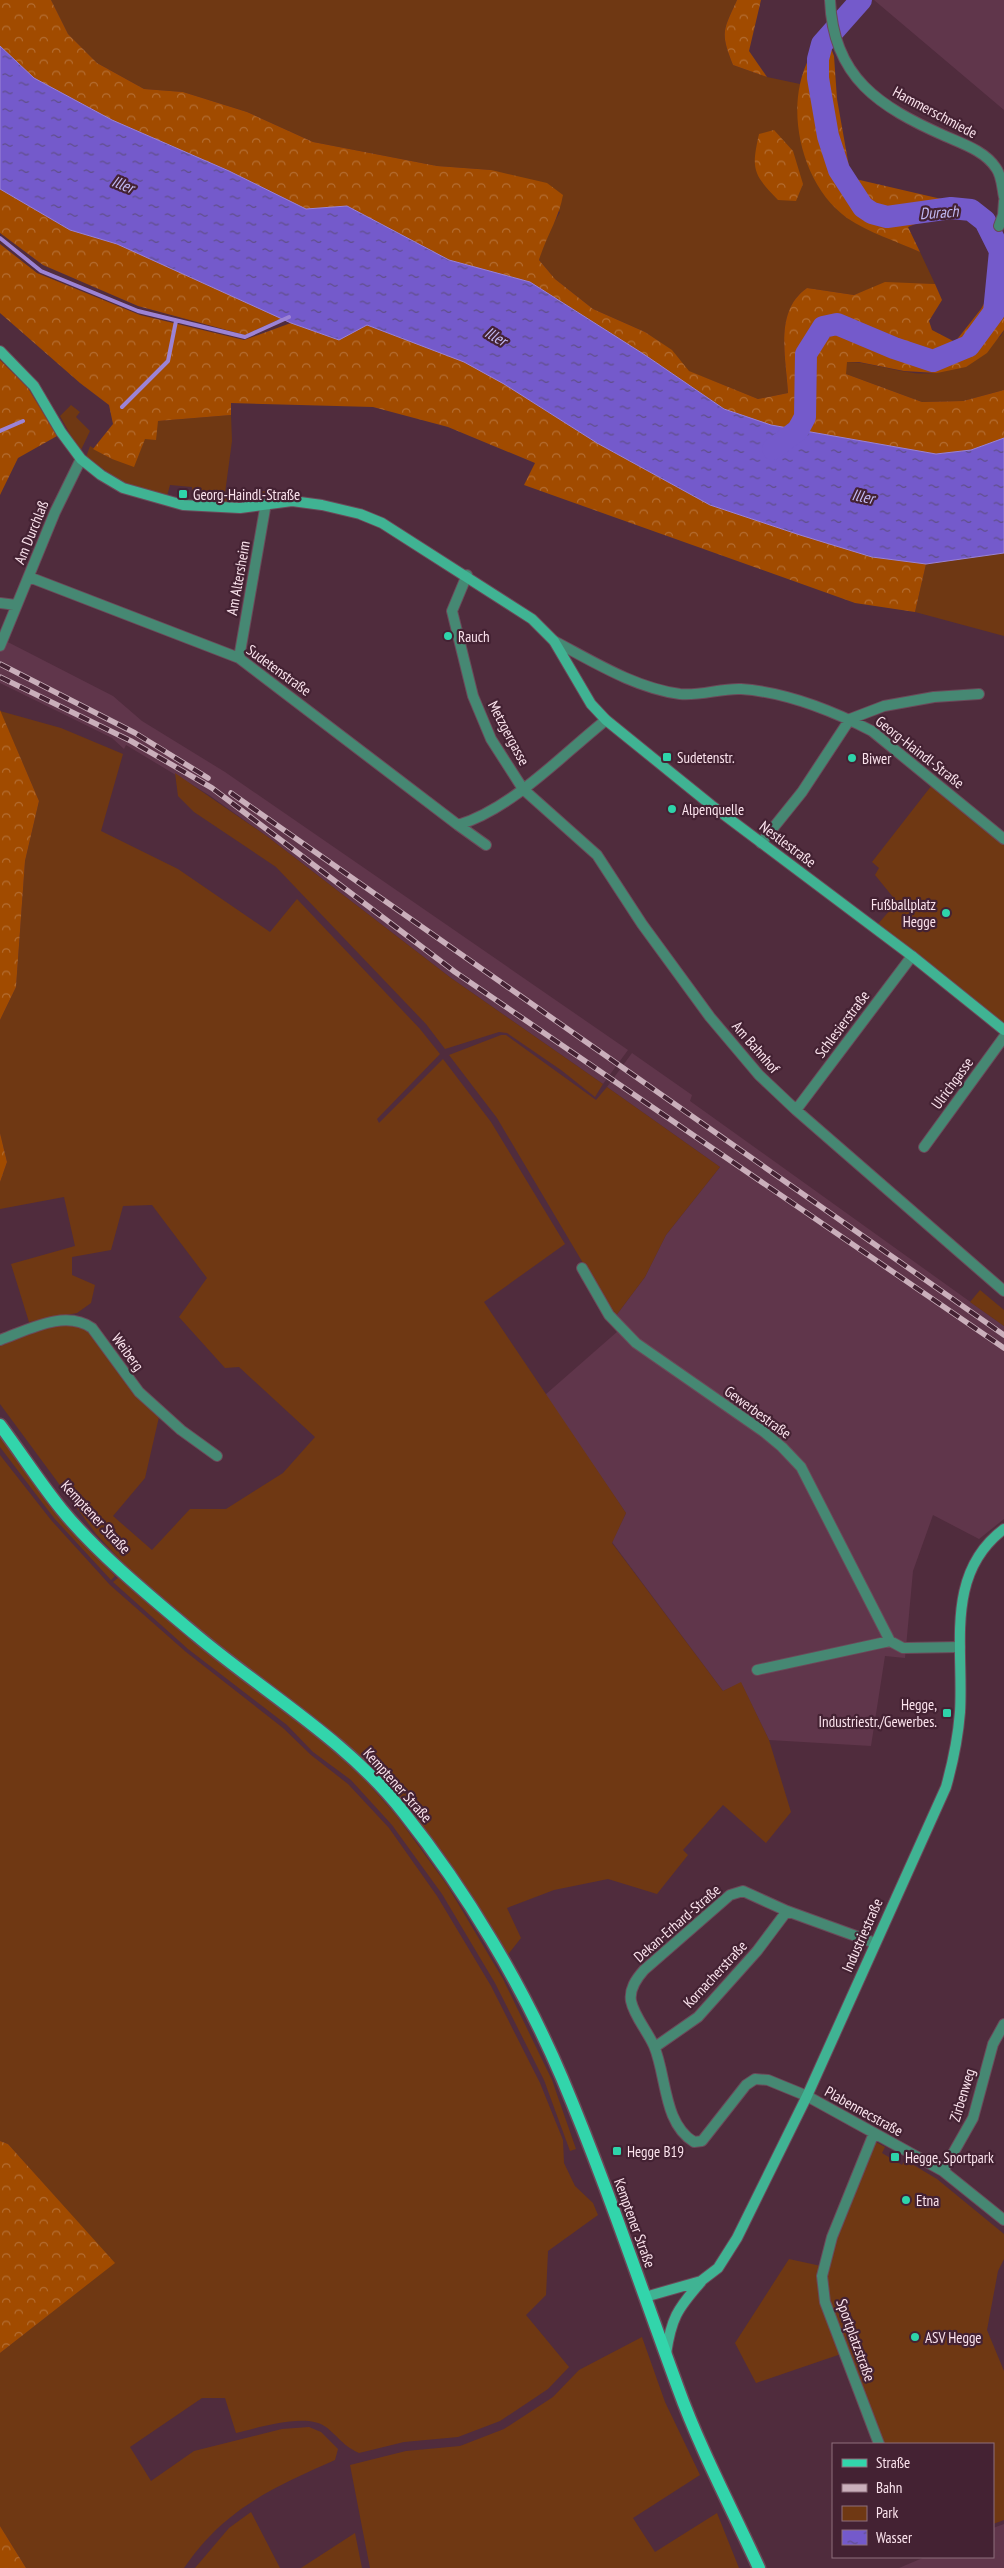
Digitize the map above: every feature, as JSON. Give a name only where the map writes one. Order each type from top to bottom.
[{"type":"main road","name":"Kemptener Straße","points":[[0,1425],[64,1512],[197,1636],[328,1738],[371,1776],[402,1809],[455,1880],[511,1976],[560,2075],[645,2297],[678,2391],[759,2568]]},
{"type":"street","name":"Hammerschmiede","points":[[830,0],[835,40],[855,77],[871,93],[896,111],[972,148],[991,161],[998,170],[1004,199],[1003,215],[998,226]]},
{"type":"street","name":"Georg-Haindl-Straße","points":[[0,351],[34,386],[61,432],[81,459],[123,488],[154,499],[210,508],[240,508],[292,501],[360,514],[382,522],[467,575],[532,619],[554,641],[645,687],[681,694],[740,689],[764,693],[850,719],[872,731],[1004,839]]},
{"type":"street","name":"Am Durchlaß","points":[[0,646],[55,512],[81,459]]},
{"type":"street","name":"Am Altersheim","points":[[239,658],[266,503]]},
{"type":"street","name":"Metzgergasse","points":[[467,575],[452,611],[473,696],[491,739],[523,789]]},
{"type":"street","name":"Sudetenstraße","points":[[29,577],[239,658],[486,845]]},
{"type":"street","points":[[0,603],[16,605]]},
{"type":"street","name":"Nestlestraße","points":[[554,641],[591,704],[606,720],[761,843],[912,956],[1004,1030]]},
{"type":"street","points":[[761,843],[802,792],[850,719],[884,706],[934,697],[979,694]]},
{"type":"street","points":[[458,824],[475,820],[523,789],[606,720]]},
{"type":"street","name":"Am Bahnhof","points":[[523,789],[597,855],[642,924],[710,1017],[759,1075],[796,1110],[1004,1290]]},
{"type":"street","name":"Schlesierstraße","points":[[796,1110],[912,956]]},
{"type":"street","name":"Ulrichgasse","points":[[924,1147],[1004,1037]]},
{"type":"street","name":"Gewerbestraße","points":[[582,1268],[609,1315],[636,1343],[764,1432],[801,1467],[890,1641]]},
{"type":"street","name":"Weiberg","points":[[0,1340],[62,1319],[82,1321],[92,1328],[139,1392],[156,1409],[216,1456]]},
{"type":"street","name":"Industriestraße","points":[[645,2297],[701,2281],[718,2268],[737,2238],[807,2096],[946,1787],[956,1751],[960,1712],[961,1602],[965,1582],[980,1552],[1004,1529]]},
{"type":"street","points":[[757,1670],[890,1641],[903,1648],[960,1647]]},
{"type":"street","name":"Dekan-Erhard-Straße","points":[[807,2096],[768,2080],[755,2079],[746,2085],[736,2101],[702,2141],[694,2142],[684,2136],[674,2121],[655,2048],[631,2001],[634,1982],[644,1970],[730,1895],[743,1891],[787,1911],[875,1943]]},
{"type":"street","name":"Kornacherstraße","points":[[655,2048],[698,2017],[757,1951],[787,1911]]},
{"type":"street","name":"Zirbenweg","points":[[943,2171],[973,2118],[993,2044],[1004,2024]]},
{"type":"street","name":"Plabennecstraße","points":[[807,2096],[943,2171],[1004,2220]]},
{"type":"street","name":"Sportplatzstraße","points":[[874,2133],[832,2237],[822,2276],[825,2302],[879,2443]]},
{"type":"street","points":[[666,2354],[669,2335],[680,2305],[701,2281]]},
{"type":"shaded area","points":[[874,0],[1004,0],[1004,110]]},
{"type":"shaded area","points":[[0,638],[113,696],[142,721],[225,772],[628,1050],[603,1084],[451,978],[268,837],[209,795],[126,745],[124,749],[112,738],[0,683]]},
{"type":"shaded area","points":[[632,1053],[692,1095],[690,1101],[1004,1326],[1004,1519],[979,1539],[933,1515],[913,1571],[905,1658],[885,1656],[871,1746],[769,1740],[741,1683],[723,1691],[612,1542],[626,1513],[545,1395],[618,1331],[615,1317],[645,1277],[666,1235],[720,1167],[607,1087]]},
{"type":"shaded area","points":[[1004,2524],[1004,2568],[899,2568],[923,2558],[994,2558],[994,2528]]},
{"type":"green space","points":[[0,0],[51,0],[68,34],[97,63],[144,89],[183,92],[247,112],[313,142],[437,166],[491,170],[547,183],[563,195],[559,212],[539,260],[555,279],[593,309],[645,332],[672,350],[689,371],[758,399],[788,393],[784,350],[786,322],[790,309],[807,288],[854,295],[885,282],[935,284],[942,300],[929,321],[932,330],[955,342],[981,309],[1004,268],[1004,330],[987,353],[966,367],[937,373],[904,371],[859,362],[847,362],[846,374],[922,402],[963,401],[1004,390],[1004,438],[971,450],[936,454],[771,425],[724,409],[645,355],[530,282],[449,260],[347,206],[306,209],[229,171],[112,120],[34,78],[0,46]]},
{"type":"green space","points":[[51,0],[737,0],[726,25],[725,32],[726,45],[733,65],[767,77],[800,84],[798,108],[896,240],[920,252],[935,284],[885,283],[854,295],[807,288],[790,309],[786,322],[784,350],[788,393],[758,399],[688,371],[671,350],[645,332],[593,309],[555,279],[539,260],[545,238],[560,212],[491,170],[437,166],[313,142],[247,112],[183,92],[144,89],[97,63],[68,34]]},
{"type":"green space","points":[[737,0],[761,0],[749,51],[767,77],[733,65],[726,45],[725,32],[726,25]]},
{"type":"green space","points":[[823,28],[834,56],[837,99],[851,178],[963,204],[908,227],[920,252],[873,232],[847,218],[833,206],[812,175],[800,139],[798,102],[804,70]]},
{"type":"green space","points":[[774,130],[793,151],[803,184],[796,201],[778,200],[763,184],[756,171],[755,156],[759,134]]},
{"type":"green space","points":[[0,189],[70,230],[117,244],[282,318],[245,335],[138,306],[43,265],[0,233]]},
{"type":"green space","points":[[0,244],[37,273],[140,315],[244,340],[291,323],[339,340],[366,325],[464,361],[597,443],[710,505],[872,557],[926,564],[915,612],[855,603],[524,485],[535,463],[448,427],[373,407],[231,403],[231,415],[158,421],[156,440],[145,439],[134,467],[112,459],[93,449],[113,424],[109,405],[80,383],[0,313]]},
{"type":"green space","points":[[1004,330],[1004,390],[963,401],[922,402],[846,374],[846,362],[868,364],[905,372],[928,374],[937,372],[978,351],[1001,336]]},
{"type":"green space","points":[[0,360],[28,388],[57,436],[18,458],[0,495]]},
{"type":"green space","points":[[71,405],[80,412],[76,417],[90,431],[80,452],[60,416]]},
{"type":"green space","points":[[231,415],[232,441],[225,493],[192,494],[192,487],[170,485],[167,496],[126,485],[86,457],[90,446],[112,459],[145,438],[158,421]]},
{"type":"green space","points":[[273,490],[272,497],[240,503],[196,502],[196,498],[226,497]]},
{"type":"green space","points":[[1004,553],[1004,636],[915,612],[926,564]]},
{"type":"green space","points":[[0,710],[39,801],[25,861],[16,987],[0,1020]]},
{"type":"green space","points":[[0,711],[61,728],[123,754],[101,831],[178,869],[270,932],[297,899],[420,1029],[440,1054],[377,1119],[379,1123],[443,1059],[491,1122],[565,1244],[484,1302],[626,1513],[612,1543],[723,1691],[741,1682],[769,1740],[791,1812],[766,1843],[723,1805],[683,1850],[688,1855],[657,1894],[608,1879],[554,1890],[507,1908],[521,1938],[506,1957],[444,1854],[376,1772],[332,1734],[200,1631],[126,1566],[96,1534],[0,1404],[0,1346],[33,1332],[57,1325],[69,1324],[80,1326],[89,1332],[136,1395],[159,1417],[145,1478],[113,1516],[152,1550],[190,1509],[226,1509],[283,1473],[315,1437],[239,1367],[225,1368],[179,1317],[207,1278],[152,1205],[123,1206],[111,1250],[72,1257],[72,1275],[95,1285],[91,1303],[77,1313],[29,1322],[11,1264],[75,1246],[64,1197],[0,1209],[0,1182],[7,1162],[0,1133],[0,1020],[16,987],[25,861],[39,801]]},
{"type":"green space","points":[[175,773],[268,837],[451,978],[603,1084],[595,1097],[561,1070],[507,1033],[499,1032],[445,1049],[426,1024],[276,867],[194,812],[178,796]]},
{"type":"green space","name":"Fußballplatz Hegge","points":[[932,785],[1004,844],[1004,1025],[878,924],[897,902],[875,875],[879,868],[872,862]]},
{"type":"green space","points":[[501,1035],[506,1035],[596,1100],[607,1087],[720,1167],[666,1235],[645,1277],[615,1317],[497,1118],[449,1055]]},
{"type":"green space","points":[[0,1133],[7,1162],[0,1182]]},
{"type":"green space","points":[[980,1290],[1004,1310],[1004,1326],[970,1302]]},
{"type":"green space","points":[[0,1434],[59,1515],[115,1576],[111,1580],[54,1518],[0,1447]]},
{"type":"green space","points":[[0,1455],[51,1520],[110,1585],[186,1652],[283,1728],[311,1755],[348,1784],[389,1828],[437,1896],[491,1986],[540,2083],[563,2140],[564,2163],[575,2186],[593,2203],[598,2215],[548,2251],[546,2295],[526,2315],[569,2367],[548,2389],[500,2421],[458,2437],[404,2442],[359,2453],[345,2444],[326,2427],[307,2421],[282,2422],[236,2433],[225,2398],[202,2398],[130,2447],[151,2481],[194,2451],[282,2429],[309,2427],[321,2432],[338,2449],[335,2460],[290,2480],[251,2502],[233,2515],[199,2548],[184,2568],[26,2568],[0,2526],[0,2353],[114,2263],[8,2144],[0,2141]]},
{"type":"green space","points":[[119,1577],[192,1641],[325,1743],[365,1780],[396,1815],[447,1885],[503,1979],[552,2080],[576,2149],[570,2151],[544,2080],[495,1983],[442,1894],[392,1825],[351,1780],[313,1752],[287,1725],[188,1649],[113,1582]]},
{"type":"green space","points":[[0,2141],[8,2144],[115,2263],[0,2353]]},
{"type":"green space","name":"ASV Hegge","points":[[874,2141],[885,2147],[882,2153],[902,2165],[905,2160],[937,2179],[1004,2234],[1004,2259],[998,2271],[987,2330],[1004,2371],[1004,2520],[994,2524],[994,2443],[883,2443],[828,2302],[825,2276],[829,2251]]},
{"type":"green space","points":[[789,2259],[821,2266],[841,2354],[756,2383],[735,2343]]},
{"type":"green space","points":[[642,2337],[665,2402],[700,2475],[633,2518],[655,2552],[717,2513],[739,2568],[370,2568],[350,2465],[406,2451],[460,2446],[504,2429],[553,2397],[579,2370]]},
{"type":"green space","points":[[251,2512],[280,2568],[195,2568],[229,2528]]},
{"type":"green space","points":[[0,2526],[26,2568],[0,2568]]},
{"type":"green space","points":[[355,2533],[362,2568],[301,2568]]},
{"type":"water","name":"Iller","points":[[0,46],[34,78],[112,120],[229,171],[306,209],[347,206],[449,260],[530,282],[645,355],[724,409],[771,425],[936,454],[971,450],[1004,438],[1004,553],[926,564],[872,557],[710,505],[597,443],[504,384],[464,362],[367,325],[339,340],[291,323],[117,244],[70,230],[0,189]]},
{"type":"waterway","name":"Durach","points":[[773,449],[798,430],[805,417],[806,354],[823,327],[837,324],[894,348],[933,361],[969,346],[994,312],[1000,251],[985,221],[971,210],[951,208],[887,217],[872,213],[863,207],[839,170],[828,136],[818,78],[818,59],[822,44],[861,0]]},
{"type":"waterway","points":[[0,238],[41,271],[138,311],[245,337],[289,317]]},
{"type":"waterway","points":[[122,407],[168,361],[176,321]]},
{"type":"waterway","points":[[0,431],[23,421]]},
{"type":"railway","points":[[0,664],[135,733],[208,778]]},
{"type":"railway","points":[[0,677],[131,741],[212,788],[455,972],[1004,1348]]},
{"type":"railway","points":[[231,793],[1004,1335]]},
{"type":"place","name":"Georg-Haindl-Straße","points":[[183,494]]},
{"type":"place","name":"Rauch","points":[[448,636]]},
{"type":"place","name":"Sudetenstr.","points":[[667,757]]},
{"type":"place","name":"Biwer","points":[[852,758]]},
{"type":"place","name":"Alpenquelle","points":[[672,809]]},
{"type":"place","name":"Fußballplatz Hegge","points":[[946,913]]},
{"type":"place","name":"Hegge, Industriestr./Gewerbes.","points":[[947,1713]]},
{"type":"place","name":"Hegge B19","points":[[617,2151]]},
{"type":"place","name":"Hegge, Sportpark","points":[[895,2157]]},
{"type":"place","name":"Etna","points":[[906,2200]]},
{"type":"place","name":"ASV Hegge","points":[[915,2337]]}]
